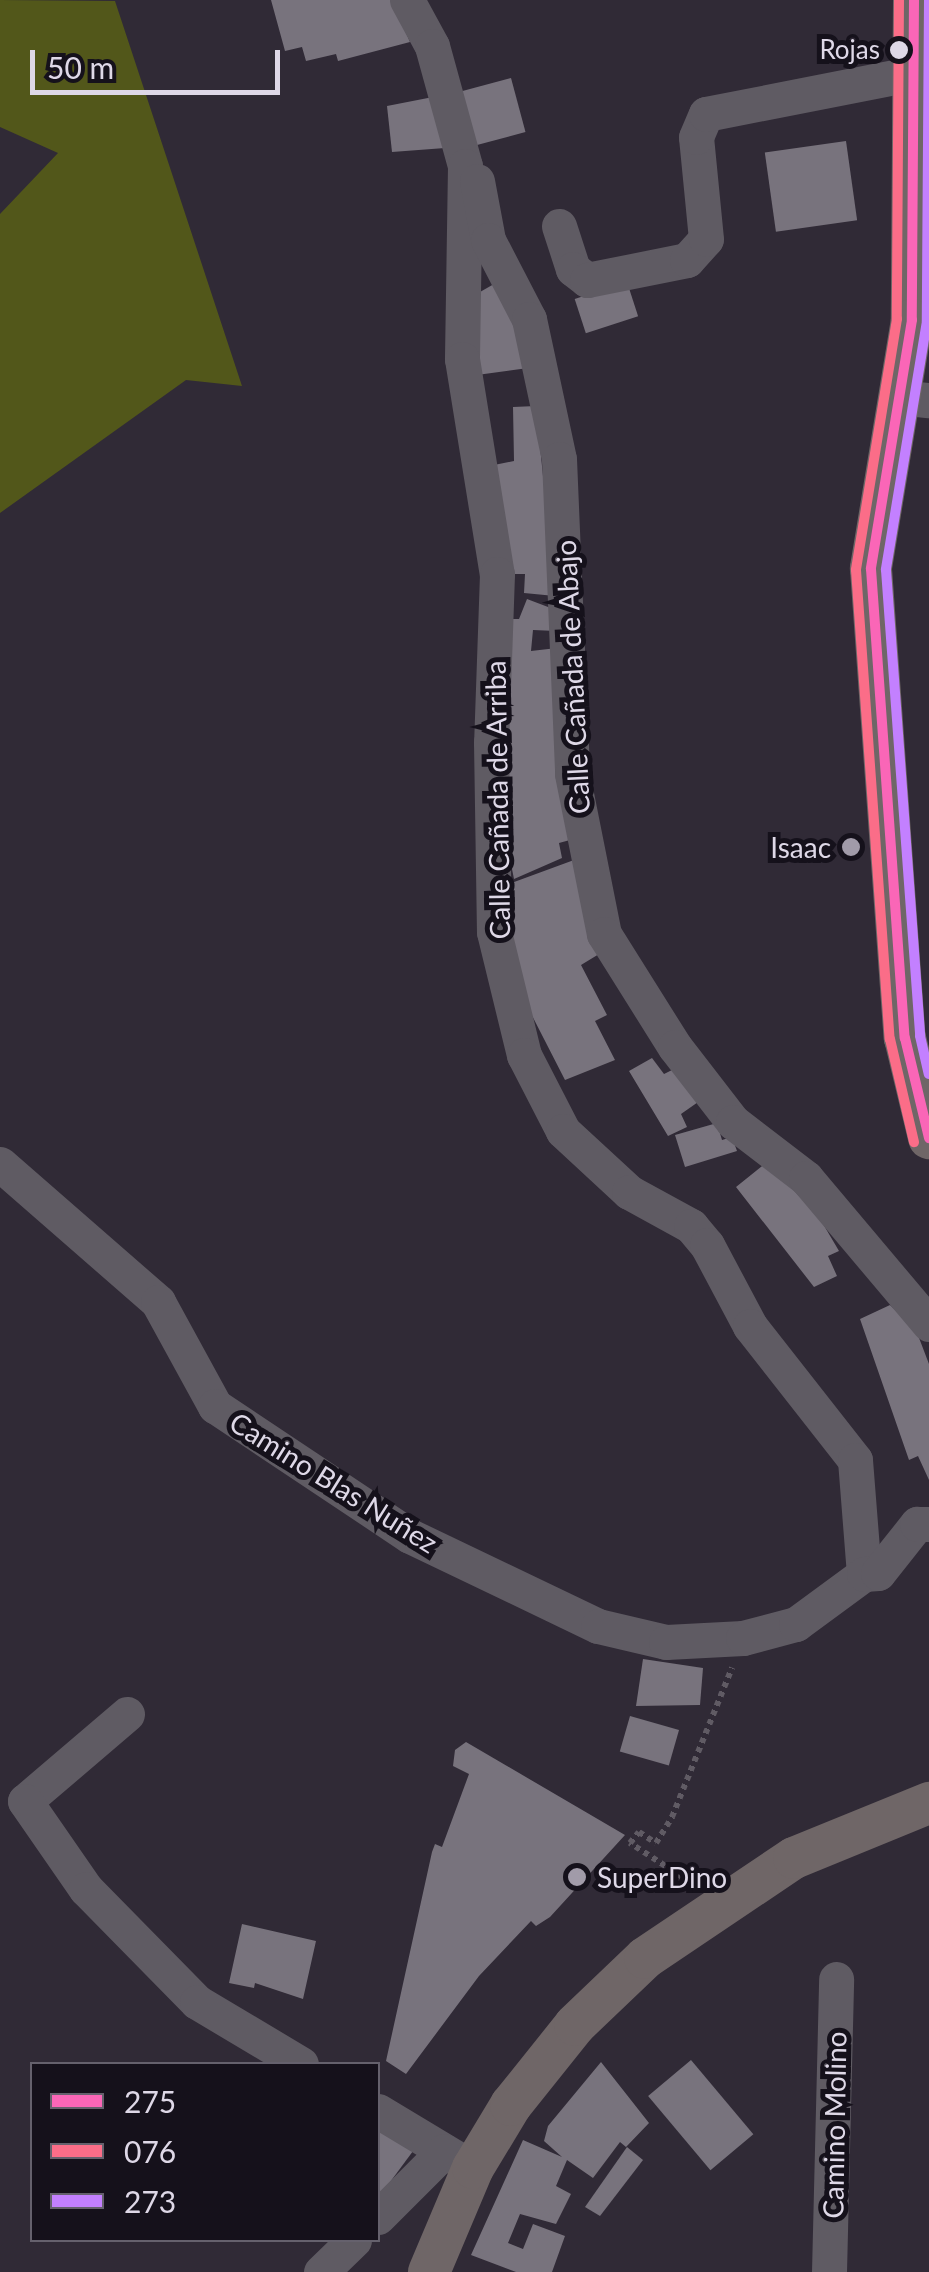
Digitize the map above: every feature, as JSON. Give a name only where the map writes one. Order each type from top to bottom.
[{"type":"main road","points":[[914,0],[920,59],[914,398],[871,569],[873,668],[905,1038],[929,1138]]},
{"type":"main road","points":[[429,2272],[458,2159],[511,2104],[575,2024],[646,1958],[720,1902],[794,1858],[929,1802]]},
{"type":"street","name":"Calle Cañada de Arriba","points":[[406,0],[432,46],[465,166],[462,358],[498,574],[494,932],[524,1055],[564,1131],[629,1192],[691,1226],[707,1245],[750,1326],[855,1460],[864,1574]]},
{"type":"street","points":[[559,226],[572,269],[587,280],[687,260],[706,240],[696,136],[706,114],[920,59]]},
{"type":"street","name":"Calle Cañada de Abajo","points":[[465,166],[477,177],[488,240],[529,319],[559,459],[572,774],[604,934],[675,1048],[733,1122],[806,1178],[929,1324]]},
{"type":"street","name":"Camino Blas Nuñez","points":[[0,1164],[158,1302],[215,1406],[322,1482],[410,1536],[598,1626],[666,1642],[744,1638],[796,1624],[864,1574]]},
{"type":"street","points":[[864,1574],[878,1573],[917,1524],[929,1524]]},
{"type":"street","points":[[127,1714],[26,1801],[86,1889],[197,2002],[298,2062]]},
{"type":"street","name":"Camino Molino","points":[[829,2272],[836,1979]]},
{"type":"street","points":[[380,2112],[458,2159],[380,2215]]},
{"type":"street","points":[[322,2272],[352,2242]]},
{"type":"path","points":[[720,1902],[630,1842],[639,1832],[656,1843],[672,1817],[744,1638]]},
{"type":"green space","points":[[0,0],[115,1],[242,386],[186,380],[0,513],[0,214],[58,153],[0,127]]},
{"type":"building","points":[[271,0],[392,0],[410,42],[338,61],[336,54],[306,61],[302,47],[285,51]]},
{"type":"building","points":[[511,78],[525,132],[471,147],[457,92]]},
{"type":"building","points":[[433,97],[445,148],[392,152],[387,106]]},
{"type":"building","points":[[846,141],[857,220],[776,232],[765,152]]},
{"type":"building","points":[[627,282],[638,316],[586,333],[575,299]]},
{"type":"building","points":[[494,284],[517,320],[528,368],[477,375],[473,296]]},
{"type":"building","points":[[536,406],[555,596],[524,593],[525,574],[509,574],[494,465],[514,461],[513,407]]},
{"type":"building","points":[[527,599],[556,610],[556,631],[533,630],[531,651],[557,648],[570,840],[559,843],[562,858],[514,879],[512,869],[504,870],[509,619],[519,619]]},
{"type":"building","points":[[574,860],[604,951],[581,965],[607,1015],[595,1021],[615,1060],[565,1080],[523,998],[503,886]]},
{"type":"building","points":[[652,1058],[664,1074],[676,1068],[701,1100],[681,1114],[687,1127],[668,1136],[629,1071]]},
{"type":"building","points":[[717,1123],[722,1140],[732,1137],[737,1151],[685,1167],[675,1135]]},
{"type":"building","points":[[767,1162],[819,1217],[839,1251],[828,1256],[837,1276],[814,1287],[736,1187]]},
{"type":"building","points":[[890,1305],[916,1330],[929,1364],[929,1480],[918,1456],[909,1460],[860,1319]]},
{"type":"building","points":[[643,1659],[703,1668],[700,1705],[636,1706]]},
{"type":"building","points":[[630,1716],[679,1730],[669,1766],[620,1752]]},
{"type":"building","points":[[466,1742],[625,1835],[550,1917],[536,1926],[531,1921],[479,1976],[406,2074],[386,2061],[432,1852],[435,1844],[442,1847],[469,1774],[453,1766],[455,1750]]},
{"type":"building","points":[[242,1924],[316,1941],[303,1999],[255,1983],[254,1988],[229,1983]]},
{"type":"building","points":[[691,2060],[753,2134],[710,2170],[648,2096]]},
{"type":"building","points":[[601,2062],[649,2123],[626,2147],[620,2142],[593,2178],[567,2160],[556,2186],[571,2194],[556,2224],[520,2214],[508,2243],[523,2249],[533,2224],[565,2236],[552,2272],[516,2272],[471,2255],[523,2140],[562,2157],[544,2141],[548,2126]]},
{"type":"building","points":[[380,2128],[416,2147],[380,2192]]},
{"type":"building","points":[[627,2147],[643,2160],[600,2216],[585,2207]]},
{"type":"transit line","name":"076","points":[[899,0],[897,319],[856,570],[890,1039],[914,1142]]},
{"type":"transit line","name":"275","points":[[914,0],[912,320],[871,569],[905,1038],[929,1138]]},
{"type":"transit line","name":"273","points":[[929,0],[927,321],[886,570],[920,1036],[929,1074]]},
{"type":"place","name":"Rojas","points":[[899,50]]},
{"type":"place","name":"Isaac","points":[[851,847]]},
{"type":"place","name":"SuperDino","points":[[577,1877]]}]
